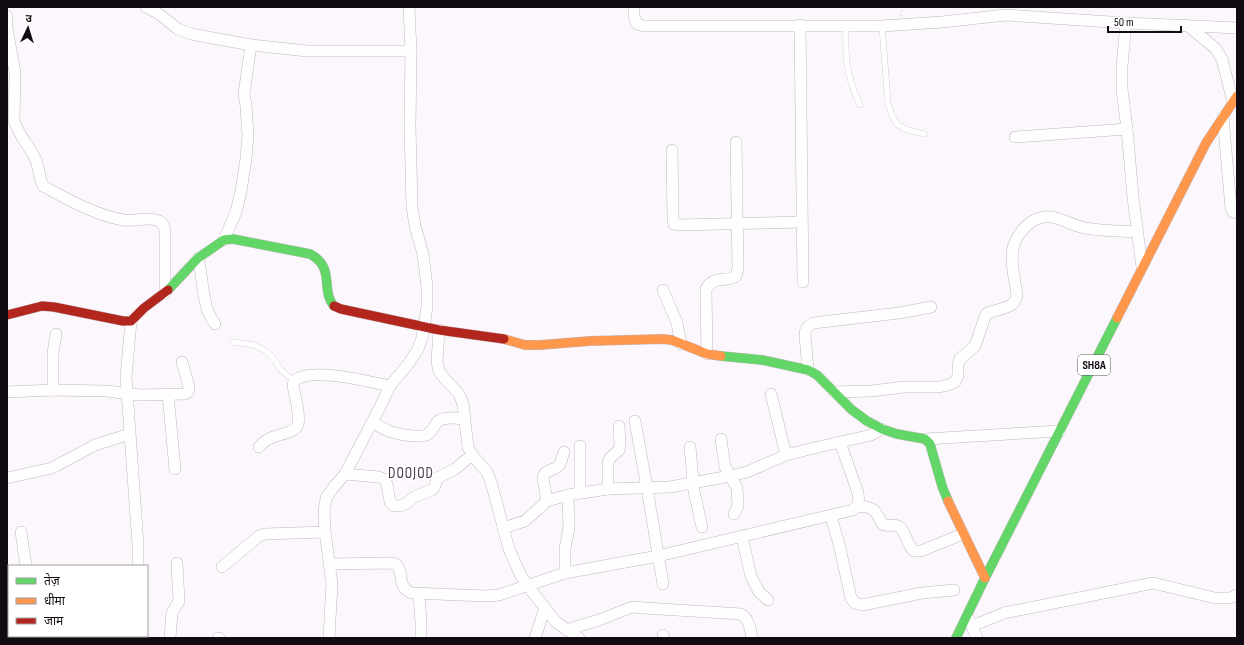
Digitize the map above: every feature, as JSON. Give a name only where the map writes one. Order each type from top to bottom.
[{"type":"street","points":[[7,7],[7,13]]},
{"type":"street","points":[[146,7],[159,14],[178,29],[191,34],[250,45],[306,51],[411,52]]},
{"type":"street","points":[[329,638],[332,584],[325,532],[324,512],[326,498],[345,474],[390,386],[409,363],[418,348],[422,338],[427,307],[427,288],[423,254],[415,226],[412,206],[410,128],[411,52],[409,7]]},
{"type":"street","points":[[634,7],[634,16],[637,24],[644,26],[882,26],[942,22],[1006,15],[1237,28]]},
{"type":"street","points":[[7,16],[15,72],[14,121],[36,160],[43,186],[98,213],[113,218],[125,220],[153,219],[161,222],[165,227],[165,293]]},
{"type":"street","points":[[1126,22],[1122,66],[1122,89],[1128,129],[1133,197],[1142,268]]},
{"type":"street","points":[[800,25],[803,282]]},
{"type":"street","points":[[1187,25],[1215,48],[1222,59],[1235,99]]},
{"type":"street","points":[[224,240],[236,212],[246,158],[248,135],[244,83],[250,45]]},
{"type":"street","name":"SH8A","points":[[956,638],[1206,143],[1235,99]]},
{"type":"street","points":[[1223,116],[1230,208],[1233,212],[1237,213]]},
{"type":"street","points":[[1015,137],[1128,129]]},
{"type":"street","points":[[707,354],[706,289],[709,283],[715,280],[732,278],[736,276],[738,268],[736,142]]},
{"type":"street","points":[[672,150],[674,224],[802,222]]},
{"type":"street","points":[[834,392],[872,391],[904,387],[939,387],[948,386],[955,382],[958,376],[958,365],[960,359],[975,346],[986,314],[991,311],[1013,305],[1016,300],[1017,294],[1013,248],[1027,225],[1034,219],[1042,216],[1051,217],[1084,228],[1137,232]]},
{"type":"street","points":[[138,565],[138,545],[126,393],[131,321],[144,308],[165,293],[198,258],[224,240],[233,239],[310,254],[317,257],[323,264],[329,300],[334,307],[341,310],[424,328],[500,338],[525,345],[540,346],[590,341],[662,339],[672,340],[707,354],[762,360],[782,364],[808,370],[817,375],[852,410],[867,421],[882,429],[897,434],[925,439],[1060,431]]},
{"type":"street","points":[[198,258],[202,274],[206,305],[215,324]]},
{"type":"street","points":[[664,290],[677,322],[681,344]]},
{"type":"street","points":[[7,315],[42,306],[54,307],[123,321],[131,321]]},
{"type":"street","points":[[808,370],[805,330],[813,323],[899,313],[931,307]]},
{"type":"street","points":[[439,330],[437,362],[439,371],[459,394],[463,404],[468,447],[472,455],[486,472],[491,482],[509,549],[527,585],[556,622],[579,638]]},
{"type":"street","points":[[53,390],[53,353],[56,334]]},
{"type":"street","points":[[7,392],[53,390],[140,395],[185,394],[188,392],[189,387],[182,362]]},
{"type":"street","points":[[259,448],[264,441],[294,430],[298,425],[299,419],[294,381],[302,376],[314,374],[326,375],[390,386]]},
{"type":"street","points":[[168,394],[175,468]]},
{"type":"street","points":[[771,394],[786,455]]},
{"type":"street","points":[[372,422],[388,431],[421,436],[427,435],[432,431],[437,422],[442,419],[464,419]]},
{"type":"street","points":[[635,421],[663,584]]},
{"type":"street","points":[[608,489],[608,463],[610,458],[619,450],[619,426]]},
{"type":"street","points":[[503,528],[525,521],[547,501],[568,494],[608,489],[647,488],[694,483],[730,476],[747,472],[786,455],[871,435],[882,429]]},
{"type":"street","points":[[7,478],[52,468],[95,445],[130,434]]},
{"type":"street","points":[[720,439],[725,467],[735,484],[737,494],[738,506],[734,514]]},
{"type":"street","points":[[925,439],[930,444],[942,486],[950,506],[985,578]]},
{"type":"street","points":[[329,564],[390,562],[396,564],[400,568],[402,586],[405,590],[411,593],[486,596],[499,595],[565,573],[658,556],[831,516],[853,510],[857,506],[859,500],[858,493],[840,442]]},
{"type":"street","points":[[580,446],[580,492]]},
{"type":"street","points":[[690,447],[694,483],[702,527]]},
{"type":"street","points":[[547,501],[543,478],[545,473],[558,468],[561,464],[564,452]]},
{"type":"street","points":[[345,474],[378,477],[384,479],[387,484],[390,502],[394,506],[402,506],[414,497],[432,490],[435,486],[437,478],[455,469],[472,455]]},
{"type":"street","points":[[565,573],[565,548],[569,528],[568,494]]},
{"type":"street","points":[[857,506],[873,508],[882,524],[886,526],[898,526],[902,529],[910,548],[914,552],[921,551],[963,534]]},
{"type":"street","points":[[831,516],[851,598],[855,603],[862,605],[922,593],[954,590]]},
{"type":"street","points":[[21,532],[26,565]]},
{"type":"street","points":[[222,567],[259,536],[265,534],[325,532]]},
{"type":"street","points":[[742,537],[751,576],[759,592],[768,600]]},
{"type":"street","points":[[170,638],[172,613],[179,601],[180,593],[177,583],[177,563]]},
{"type":"street","points":[[972,626],[1004,614],[1140,585],[1153,584],[1215,598],[1230,598],[1237,595]]},
{"type":"street","points":[[419,594],[421,638]]},
{"type":"street","points":[[535,638],[545,608]]},
{"type":"street","points":[[566,630],[632,608],[659,608],[741,614],[746,617],[748,621],[752,638]]},
{"type":"street","points":[[968,615],[977,638]]},
{"type":"lane","points":[[846,26],[845,54],[847,70],[852,88],[860,106]]},
{"type":"lane","points":[[882,26],[888,103],[891,113],[895,122],[901,128],[924,134]]},
{"type":"lane","points":[[233,342],[254,345],[266,351],[274,359],[280,370],[294,381]]},
{"type":"traffic: fast","points":[[168,290],[198,258],[224,240],[233,239],[310,254],[323,266],[328,293],[334,306]]},
{"type":"traffic: fast","points":[[956,638],[1117,318]]},
{"type":"traffic: fast","points":[[721,356],[762,360],[808,370],[817,375],[852,410],[867,421],[882,429],[897,434],[925,439],[930,444],[942,486],[948,501]]},
{"type":"traffic: slow","points":[[1117,318],[1206,143],[1237,96]]},
{"type":"traffic: slow","points":[[504,339],[525,345],[662,339],[672,340],[707,354],[721,356]]},
{"type":"traffic: slow","points":[[948,501],[985,578]]},
{"type":"traffic: jam","points":[[7,315],[42,306],[54,307],[123,321],[131,321],[144,308],[168,290]]},
{"type":"traffic: jam","points":[[334,306],[341,309],[439,330],[504,339]]},
{"type":"district","name":"DOOJOD","points":[[411,473]]}]
